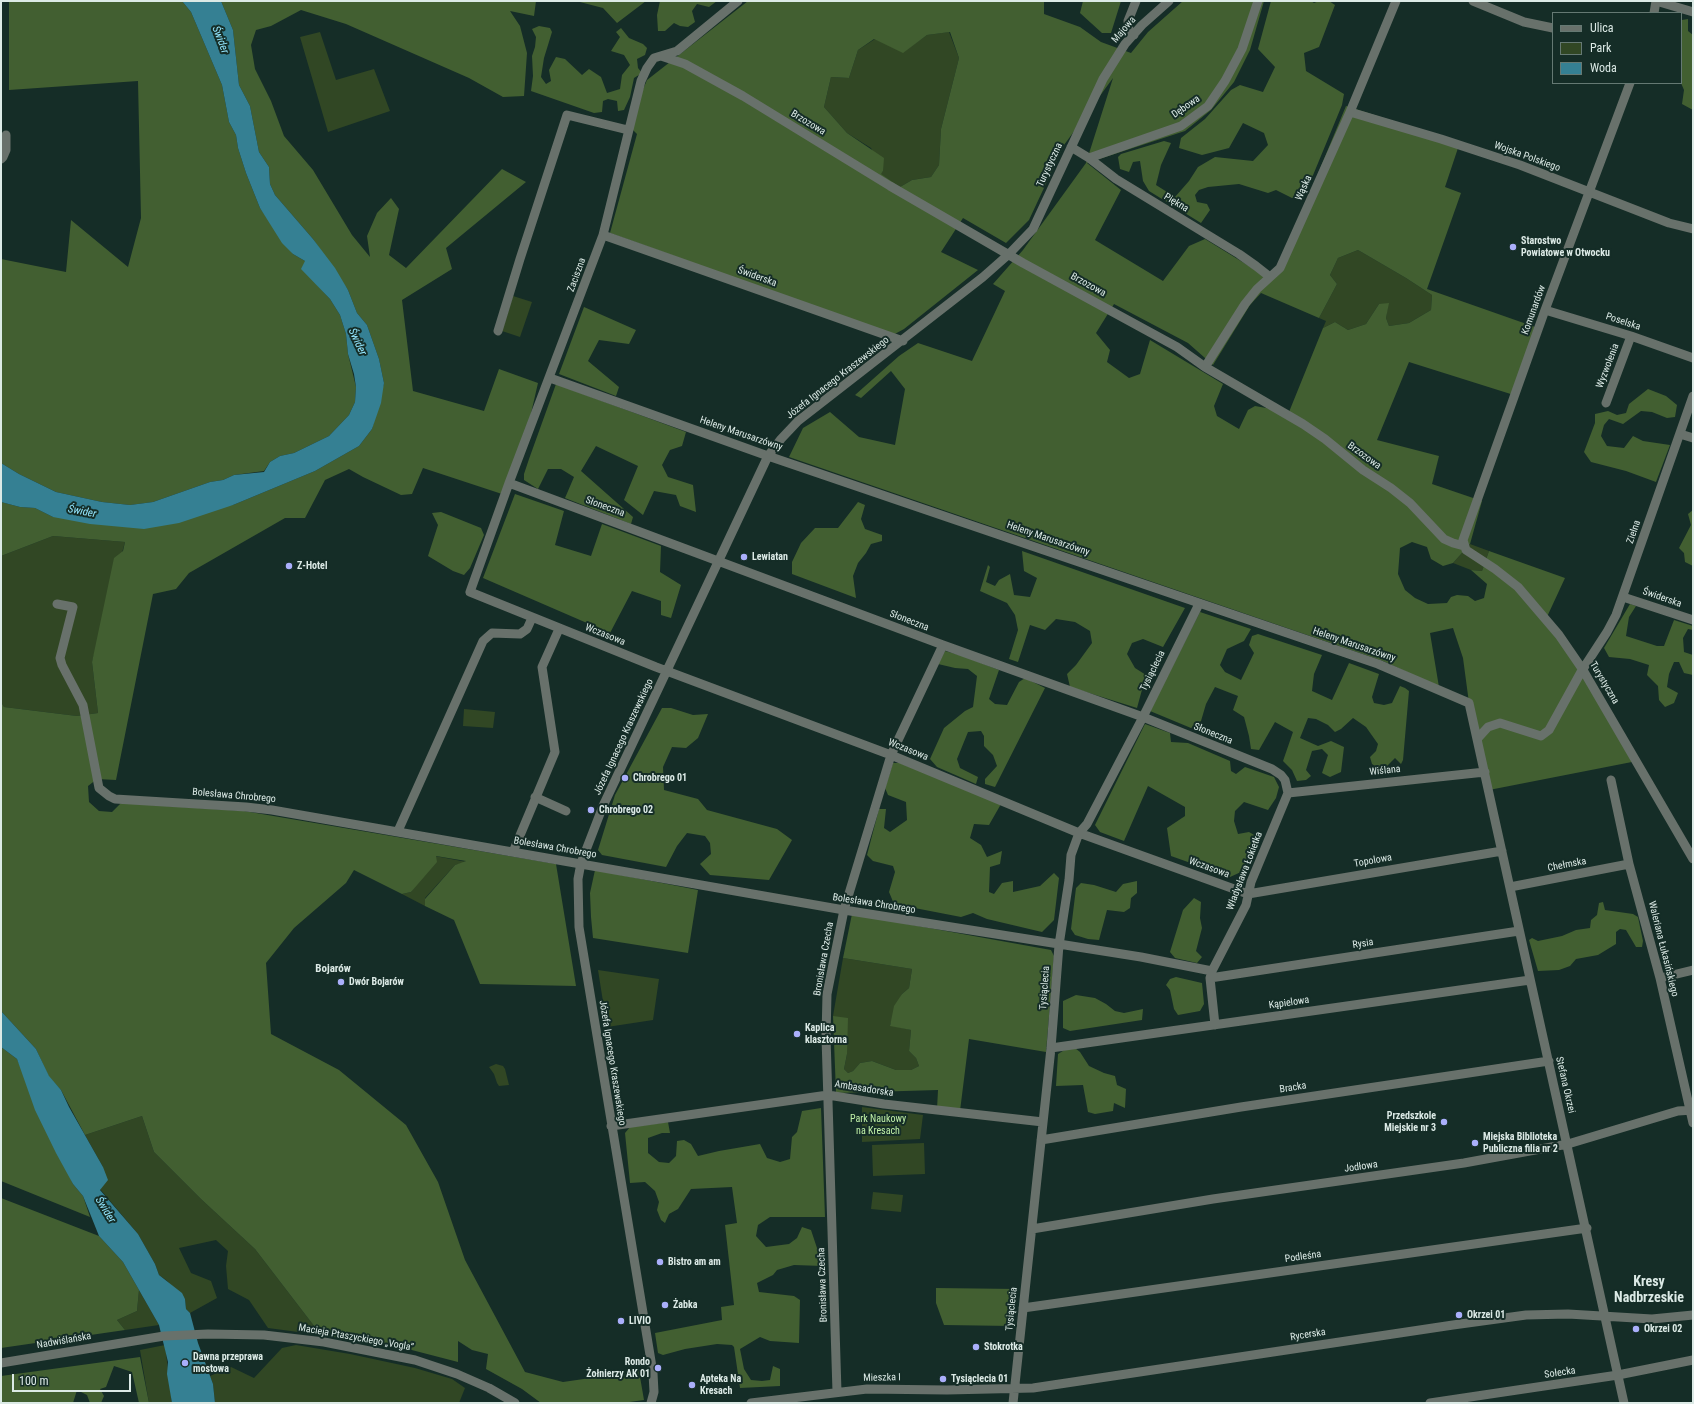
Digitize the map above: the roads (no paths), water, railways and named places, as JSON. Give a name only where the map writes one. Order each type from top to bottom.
[{"type":"street","name":"Zaciszna","points":[[470,592],[509,483],[550,378],[603,234],[641,81],[654,58],[676,51],[738,1]]},
{"type":"street","points":[[1134,35],[1129,31],[1128,21],[1136,1]]},
{"type":"street","name":"Majowa","points":[[1103,79],[1125,44],[1168,1]]},
{"type":"street","name":"Dębowa","points":[[1089,158],[1181,126],[1208,106],[1225,81],[1242,49],[1258,1]]},
{"type":"street","name":"Wąska","points":[[1205,367],[1245,304],[1257,289],[1280,268],[1350,112],[1396,1]]},
{"type":"street","points":[[1473,1],[1524,22],[1552,28]]},
{"type":"street","points":[[1654,12],[1656,1],[1693,12]]},
{"type":"street","name":"Brzozowa","points":[[676,51],[685,64]]},
{"type":"street","name":"Brzozowa","points":[[661,55],[685,64],[743,96],[890,186],[1177,347],[1205,367],[1303,424],[1325,439],[1363,470],[1391,488],[1410,503],[1444,539],[1464,546]]},
{"type":"street","name":"Turystyczna","points":[[1010,254],[1033,229],[1103,79]]},
{"type":"street","name":"Komunardów","points":[[1464,546],[1463,540],[1545,310],[1630,84]]},
{"type":"street","name":"Wojska Polskiego","points":[[1350,112],[1512,162],[1669,223],[1693,229]]},
{"type":"street","points":[[498,331],[567,115],[628,130]]},
{"type":"street","points":[[1,159],[6,150],[6,135]]},
{"type":"street","name":"Piękna","points":[[1071,147],[1089,158],[1116,179],[1239,254],[1270,277]]},
{"type":"street","name":"Świderska","points":[[603,234],[902,341]]},
{"type":"street","name":"Józefa Ignacego Kraszewskiego","points":[[653,1402],[653,1373],[578,927],[578,879],[581,863],[603,806],[768,456],[798,421],[902,341],[1010,254]]},
{"type":"street","name":"Poselska","points":[[1545,310],[1631,336],[1693,358]]},
{"type":"street","name":"Wyzwolenia","points":[[1606,403],[1631,336]]},
{"type":"street","name":"Heleny Marusarzówny","points":[[550,378],[768,456],[1378,664],[1469,703],[1485,772]]},
{"type":"street","name":"Zielna","points":[[1478,738],[1488,727],[1500,723],[1541,736],[1549,730],[1610,628],[1624,597],[1693,396]]},
{"type":"street","points":[[1680,434],[1693,438]]},
{"type":"street","name":"Słoneczna","points":[[509,483],[943,645],[1143,717],[1272,769],[1281,775],[1285,780],[1288,793]]},
{"type":"street","name":"Turystyczna","points":[[1464,546],[1470,554],[1506,577],[1526,595],[1559,635],[1584,670],[1692,853]]},
{"type":"street","name":"Wczasowa","points":[[470,592],[558,631],[891,755],[1079,833],[1248,894]]},
{"type":"street","name":"Świderska","points":[[1624,597],[1693,620]]},
{"type":"street","name":"Bolesława Chrobrego","points":[[57,604],[73,607],[60,658],[62,665],[83,705],[99,788],[109,796],[116,799],[246,807],[398,831],[844,910],[1142,957],[1211,974]]},
{"type":"street","name":"Tysiąclecia","points":[[1013,1403],[1052,1048],[1059,945],[1069,880],[1070,856],[1079,833],[1087,824],[1143,717],[1199,604]]},
{"type":"street","points":[[398,831],[483,641],[492,633],[520,634],[527,629],[531,620]]},
{"type":"street","points":[[513,852],[555,752],[542,668],[558,631]]},
{"type":"street","name":"Bronisława Czecha","points":[[837,1392],[826,1036],[828,994],[844,910],[891,755],[943,645]]},
{"type":"street","name":"Wiślana","points":[[1288,793],[1485,772]]},
{"type":"street","name":"Stefana Okrzei","points":[[1485,772],[1519,931],[1587,1228],[1624,1403]]},
{"type":"street","name":"Waleriana Łukasińskiego","points":[[1611,780],[1629,864],[1660,978],[1692,1111],[1693,1123]]},
{"type":"street","name":"Władysława Łokietka","points":[[1211,974],[1246,906],[1251,882],[1288,793]]},
{"type":"street","points":[[535,798],[566,810]]},
{"type":"street","name":"Topolowa","points":[[1248,894],[1502,851]]},
{"type":"street","name":"Chełmska","points":[[1510,887],[1629,864]]},
{"type":"street","name":"Rysia","points":[[1211,974],[1519,931]]},
{"type":"street","points":[[1660,978],[1693,970]]},
{"type":"street","points":[[1211,974],[1215,1025]]},
{"type":"street","name":"Kąpielowa","points":[[1052,1048],[1530,980]]},
{"type":"street","name":"Bracka","points":[[1041,1140],[1264,1104],[1549,1061]]},
{"type":"street","name":"Ambasadorska","points":[[611,1126],[828,1095],[884,1104],[1043,1122]]},
{"type":"street","name":"Jodłowa","points":[[1032,1229],[1213,1198],[1464,1163],[1568,1144],[1678,1111],[1692,1111]]},
{"type":"street","name":"Podleśna","points":[[1023,1308],[1587,1228]]},
{"type":"street","name":"Rycerska","points":[[1014,1389],[1038,1387],[1496,1319],[1546,1314],[1605,1318],[1652,1319],[1693,1314]]},
{"type":"street","name":"Macieja Ptaszyckiego „Vogla”","points":[[131,1341],[164,1336],[241,1333],[302,1338],[391,1354],[415,1360],[458,1374],[489,1388],[515,1403]]},
{"type":"street","name":"Nadwiślańska","points":[[1,1362],[131,1341]]},
{"type":"street","name":"Sołecka","points":[[1430,1403],[1618,1376],[1693,1360]]},
{"type":"street","name":"Mieszka I","points":[[751,1403],[867,1389],[1014,1389]]},
{"type":"water","name":"Świder","points":[[182,1],[221,1],[233,30],[239,85],[250,106],[259,152],[269,167],[270,184],[275,195],[313,239],[335,268],[348,290],[357,313],[367,325],[379,359],[384,383],[381,403],[372,429],[359,446],[315,471],[233,505],[179,523],[144,529],[90,524],[53,517],[35,508],[20,507],[1,502],[1,463],[19,474],[56,492],[102,502],[130,505],[153,502],[210,482],[223,480],[234,475],[264,472],[270,462],[280,456],[294,453],[329,436],[349,415],[355,402],[356,387],[354,374],[348,354],[346,334],[340,315],[330,299],[301,269],[305,261],[293,254],[282,243],[260,208],[246,173],[238,148],[236,135],[229,122],[222,85],[191,12]]},
{"type":"water","name":"Świder","points":[[1,1011],[36,1049],[49,1076],[61,1090],[103,1167],[108,1180],[100,1190],[138,1234],[155,1264],[159,1275],[182,1293],[185,1299],[186,1309],[190,1313],[198,1343],[213,1384],[215,1403],[172,1403],[167,1374],[168,1362],[159,1325],[123,1262],[99,1236],[83,1196],[73,1184],[35,1110],[17,1059],[1,1047]]},
{"type":"place","name":"Starostwo Powiatowe w Otwocku","points":[[1513,247]]},
{"type":"place","name":"Lewiatan","points":[[744,557]]},
{"type":"place","name":"Z-Hotel","points":[[289,566]]},
{"type":"place","name":"Chrobrego 01","points":[[625,778]]},
{"type":"place","name":"Chrobrego 02","points":[[591,810]]},
{"type":"place","name":"Dwór Bojarów","points":[[341,982]]},
{"type":"place","name":"Kaplica klasztorna","points":[[797,1034]]},
{"type":"place","name":"Przedszkole Miejskie nr 3","points":[[1444,1122]]},
{"type":"place","name":"Miejska Biblioteka Publiczna filia nr 2","points":[[1475,1143]]},
{"type":"place","name":"Bistro am am","points":[[660,1262]]},
{"type":"place","name":"Żabka","points":[[665,1305]]},
{"type":"place","name":"Okrzei 01","points":[[1459,1315]]},
{"type":"place","name":"LIVIO","points":[[621,1321]]},
{"type":"place","name":"Okrzei 02","points":[[1636,1329]]},
{"type":"place","name":"Stokrotka","points":[[976,1347]]},
{"type":"place","name":"Dawna przeprawa mostowa","points":[[185,1363]]},
{"type":"place","name":"Rondo Żołnierzy AK 01","points":[[658,1368]]},
{"type":"place","name":"Tysiąclecia 01","points":[[943,1379]]},
{"type":"place","name":"Apteka Na Kresach","points":[[692,1385]]},
{"type":"district","name":"Bojarów","points":[[333,969]]},
{"type":"district","name":"Kresy Nadbrzeskie","points":[[1649,1290]]},
{"type":"park label","name":"Park Naukowy na Kresach","points":[[878,1124]]}]
